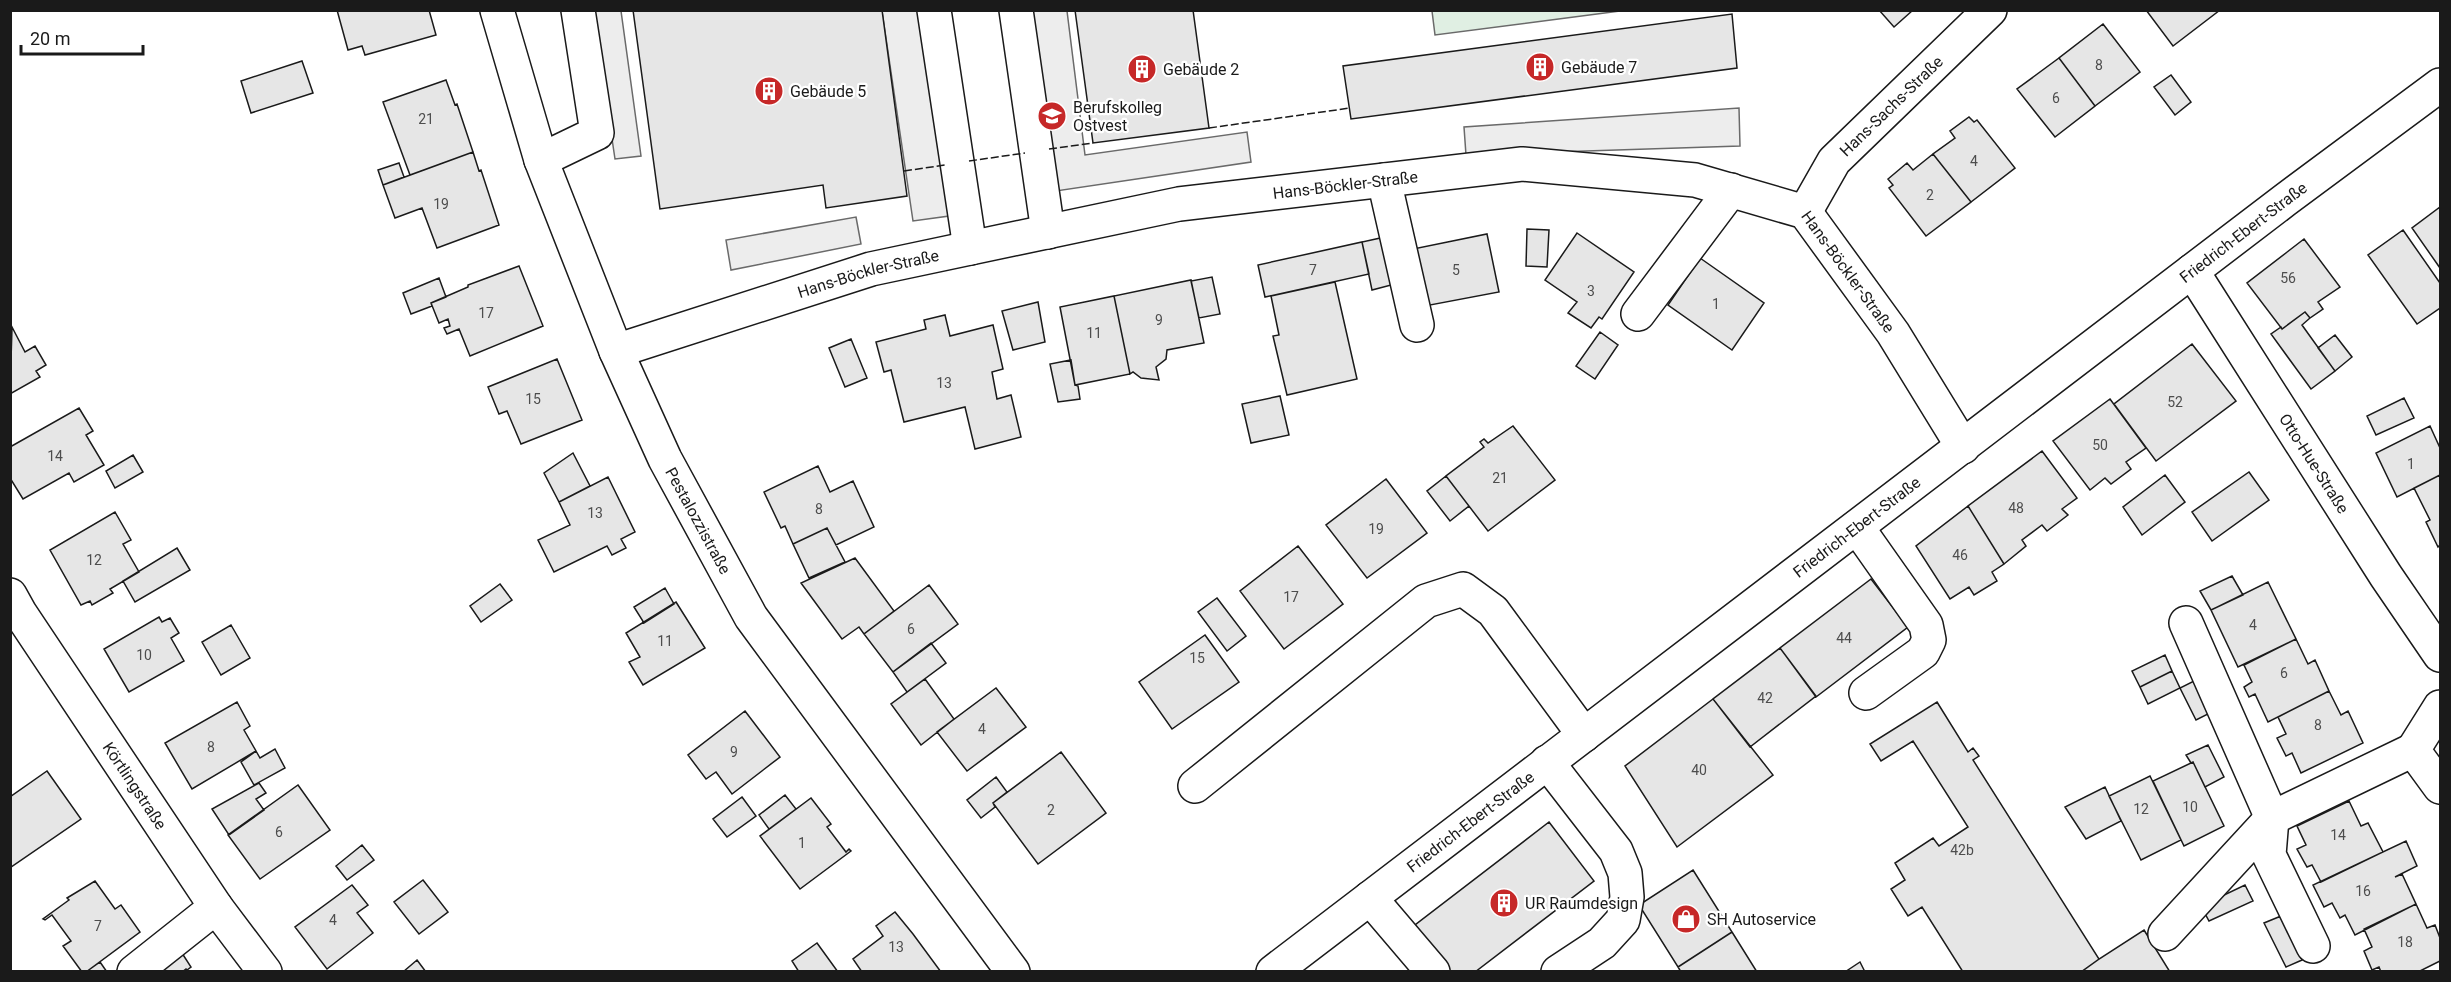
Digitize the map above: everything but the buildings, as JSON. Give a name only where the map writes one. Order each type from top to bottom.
[{"type":"street","name":"Pestalozzistraße","points":[[497,10],[541,160],[616,351],[665,459],[751,617],[1013,972]]},
{"type":"street","points":[[541,160],[597,133],[578,10]]},
{"type":"street","points":[[934,10],[970,248]]},
{"type":"street","points":[[1016,10],[1048,232]]},
{"type":"street","name":"Hans-Sachs-Straße","points":[[1805,212],[1834,161],[1990,10]]},
{"type":"street","name":"Friedrich-Ebert-Straße","points":[[1273,972],[2192,271],[2440,85]]},
{"type":"street","name":"Hans-Böckler-Straße","points":[[616,351],[871,269],[1179,204],[1522,164],[1695,180],[1805,212],[1893,333],[1963,447]]},
{"type":"street","points":[[1384,180],[1417,325]]},
{"type":"street","points":[[1638,314],[1731,190]]},
{"type":"street","name":"Otto-Hue-Straße","points":[[2192,271],[2386,576],[2440,655]]},
{"type":"street","points":[[1857,527],[1926,625],[1929,640],[1923,652],[1866,693]]},
{"type":"street","points":[[1195,786],[1426,602],[1463,589],[1493,611],[1584,735]]},
{"type":"street","name":"Körtlingstraße","points":[[10,595],[216,907],[265,972]]},
{"type":"street","points":[[2186,623],[2272,818],[2269,855],[2313,946]]},
{"type":"street","points":[[2165,934],[2272,818],[2413,750],[2440,707]]},
{"type":"street","points":[[2413,750],[2440,787]]},
{"type":"street","points":[[1547,762],[1616,851],[1625,873],[1627,897],[1623,921],[1602,943],[1558,972]]},
{"type":"street","points":[[1370,898],[1432,972]]},
{"type":"street","points":[[134,972],[216,907]]},
{"type":"green space","points":[[1432,10],[1620,11],[1435,35]]},
{"type":"shaded area","points":[[593,11],[621,11],[641,156],[615,159]]},
{"type":"shaded area","points":[[882,11],[919,11],[949,216],[913,221]]},
{"type":"shaded area","points":[[1032,11],[1067,11],[1085,155],[1247,132],[1251,162],[1056,191]]},
{"type":"shaded area","points":[[1739,108],[1740,146],[1466,155],[1464,127]]},
{"type":"shaded area","points":[[856,217],[861,244],[731,270],[726,240]]},
{"type":"fence","points":[[1209,128],[1350,108]]},
{"type":"fence","points":[[1049,149],[1093,143]]},
{"type":"fence","points":[[969,161],[1025,153]]},
{"type":"fence","points":[[904,171],[945,165]]},
{"type":"place","name":"Gebäude 7","points":[[1540,67]]},
{"type":"place","name":"Gebäude 2","points":[[1142,69]]},
{"type":"place","name":"Gebäude 5","points":[[769,91]]},
{"type":"place","name":"Berufskolleg Ostvest","points":[[1052,116]]},
{"type":"place","name":"UR Raumdesign","points":[[1504,903]]},
{"type":"place","name":"SH Autoservice","points":[[1686,919]]}]
